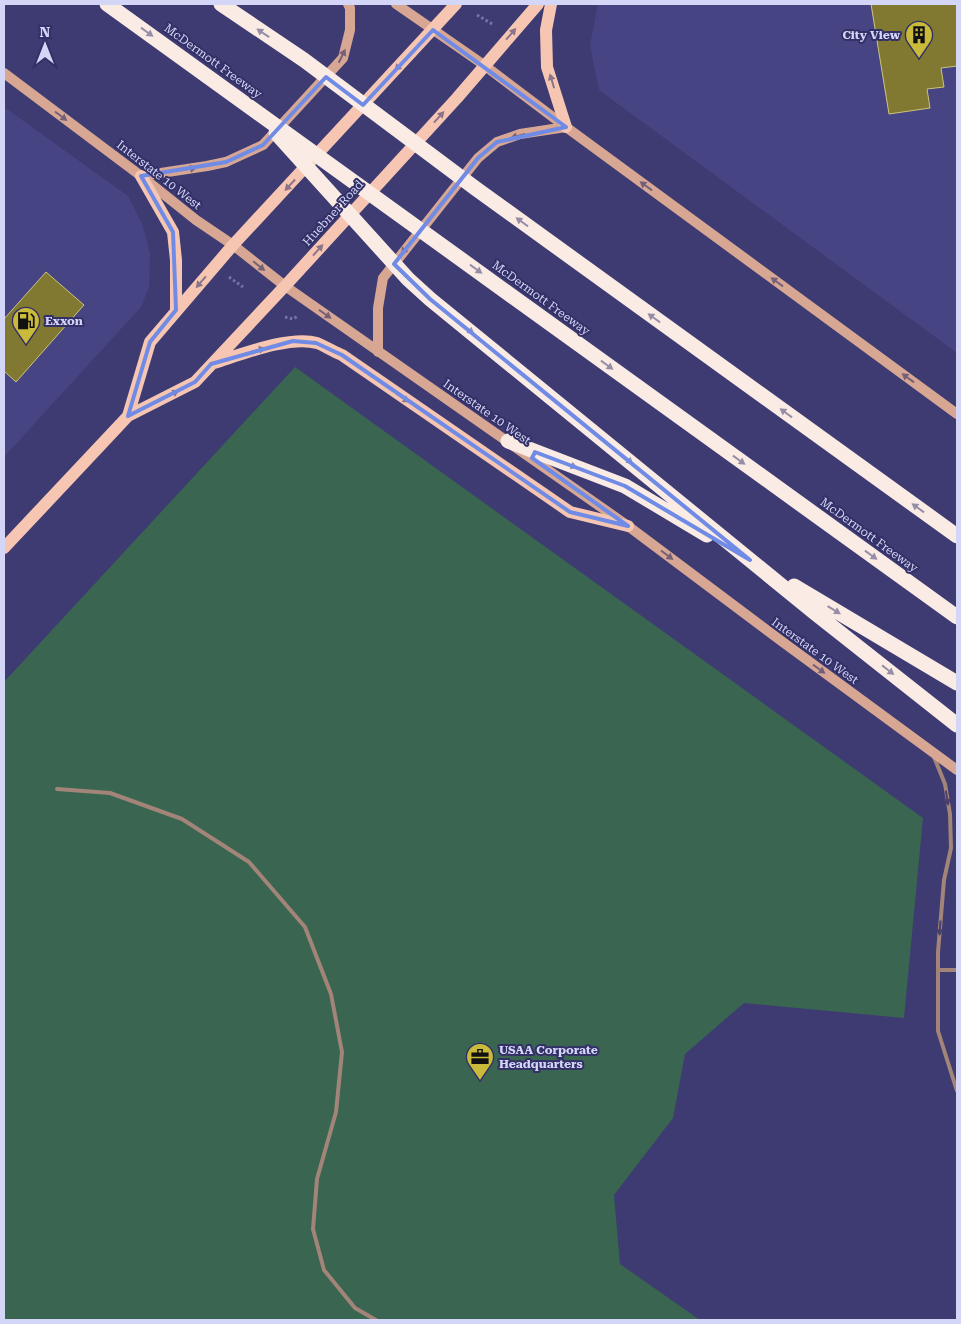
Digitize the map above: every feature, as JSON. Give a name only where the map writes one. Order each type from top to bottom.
[{"type":"highway","name":"McDermott Freeway","points":[[107,4],[957,617]]},
{"type":"highway","points":[[221,4],[304,60],[475,188],[957,536]]},
{"type":"highway","points":[[255,110],[408,279],[849,640],[957,725]]},
{"type":"highway","points":[[508,441],[625,486],[957,683]]},
{"type":"main road","points":[[176,310],[176,260],[173,232],[141,176],[182,171],[226,162],[263,145],[343,58],[350,30],[350,8],[348,4]]},
{"type":"main road","points":[[396,4],[484,65],[957,414]]},
{"type":"main road","name":"Huebner Road","points":[[128,416],[150,342],[233,245],[456,4]]},
{"type":"main road","name":"Huebner Road","points":[[4,548],[128,416],[195,382],[450,105],[538,4]]},
{"type":"main road","points":[[551,4],[546,30],[547,66],[566,127]]},
{"type":"main road","name":"Interstate 10 West","points":[[4,73],[285,286],[628,526],[957,770]]},
{"type":"main road","points":[[378,352],[378,308],[383,278],[478,158],[497,142],[520,134],[566,127]]},
{"type":"main road","points":[[211,364],[293,341],[316,343],[342,355],[570,512],[628,526]]},
{"type":"lane","points":[[932,752],[945,784],[950,814],[951,848],[944,880],[938,970],[938,1031],[957,1090]]},
{"type":"lane","points":[[58,788],[110,793],[182,819],[248,862],[305,927],[331,994],[342,1052],[336,1112],[317,1180],[314,1229],[324,1270],[355,1308],[376,1320]]},
{"type":"lane","points":[[938,970],[957,970]]},
{"type":"path","points":[[477,15],[497,28]]},
{"type":"path","points":[[223,272],[243,287]]},
{"type":"path","points":[[285,317],[293,319],[300,315]]},
{"type":"highlighted area","points":[[433,30],[566,127],[497,142],[478,158],[394,264],[430,299],[750,560],[625,486],[535,452],[532,458],[628,526],[570,512],[342,355],[316,343],[293,341],[211,364],[195,382],[128,416],[150,342],[176,310],[173,232],[141,176],[226,162],[263,145],[326,77],[363,105]]},
{"type":"shaded area","points":[[598,4],[957,4],[957,353],[599,90],[590,45]]},
{"type":"shaded area","points":[[4,107],[128,196],[143,226],[150,254],[149,288],[141,307],[4,457]]},
{"type":"green space","name":"USAA Corporate Headquarters","points":[[295,367],[923,818],[904,1018],[744,1003],[685,1054],[673,1118],[614,1195],[620,1264],[700,1320],[4,1320],[4,682]]},
{"type":"building","name":"City View","points":[[871,4],[957,4],[957,66],[941,68],[944,87],[927,89],[930,108],[889,114]]},
{"type":"building","name":"Exxon","points":[[46,272],[84,305],[16,382],[4,371],[4,319]]},
{"type":"place","name":"City View","points":[[919,59]]},
{"type":"place","name":"Exxon","points":[[26,345]]},
{"type":"place","name":"USAA Corporate Headquarters","points":[[480,1081]]}]
